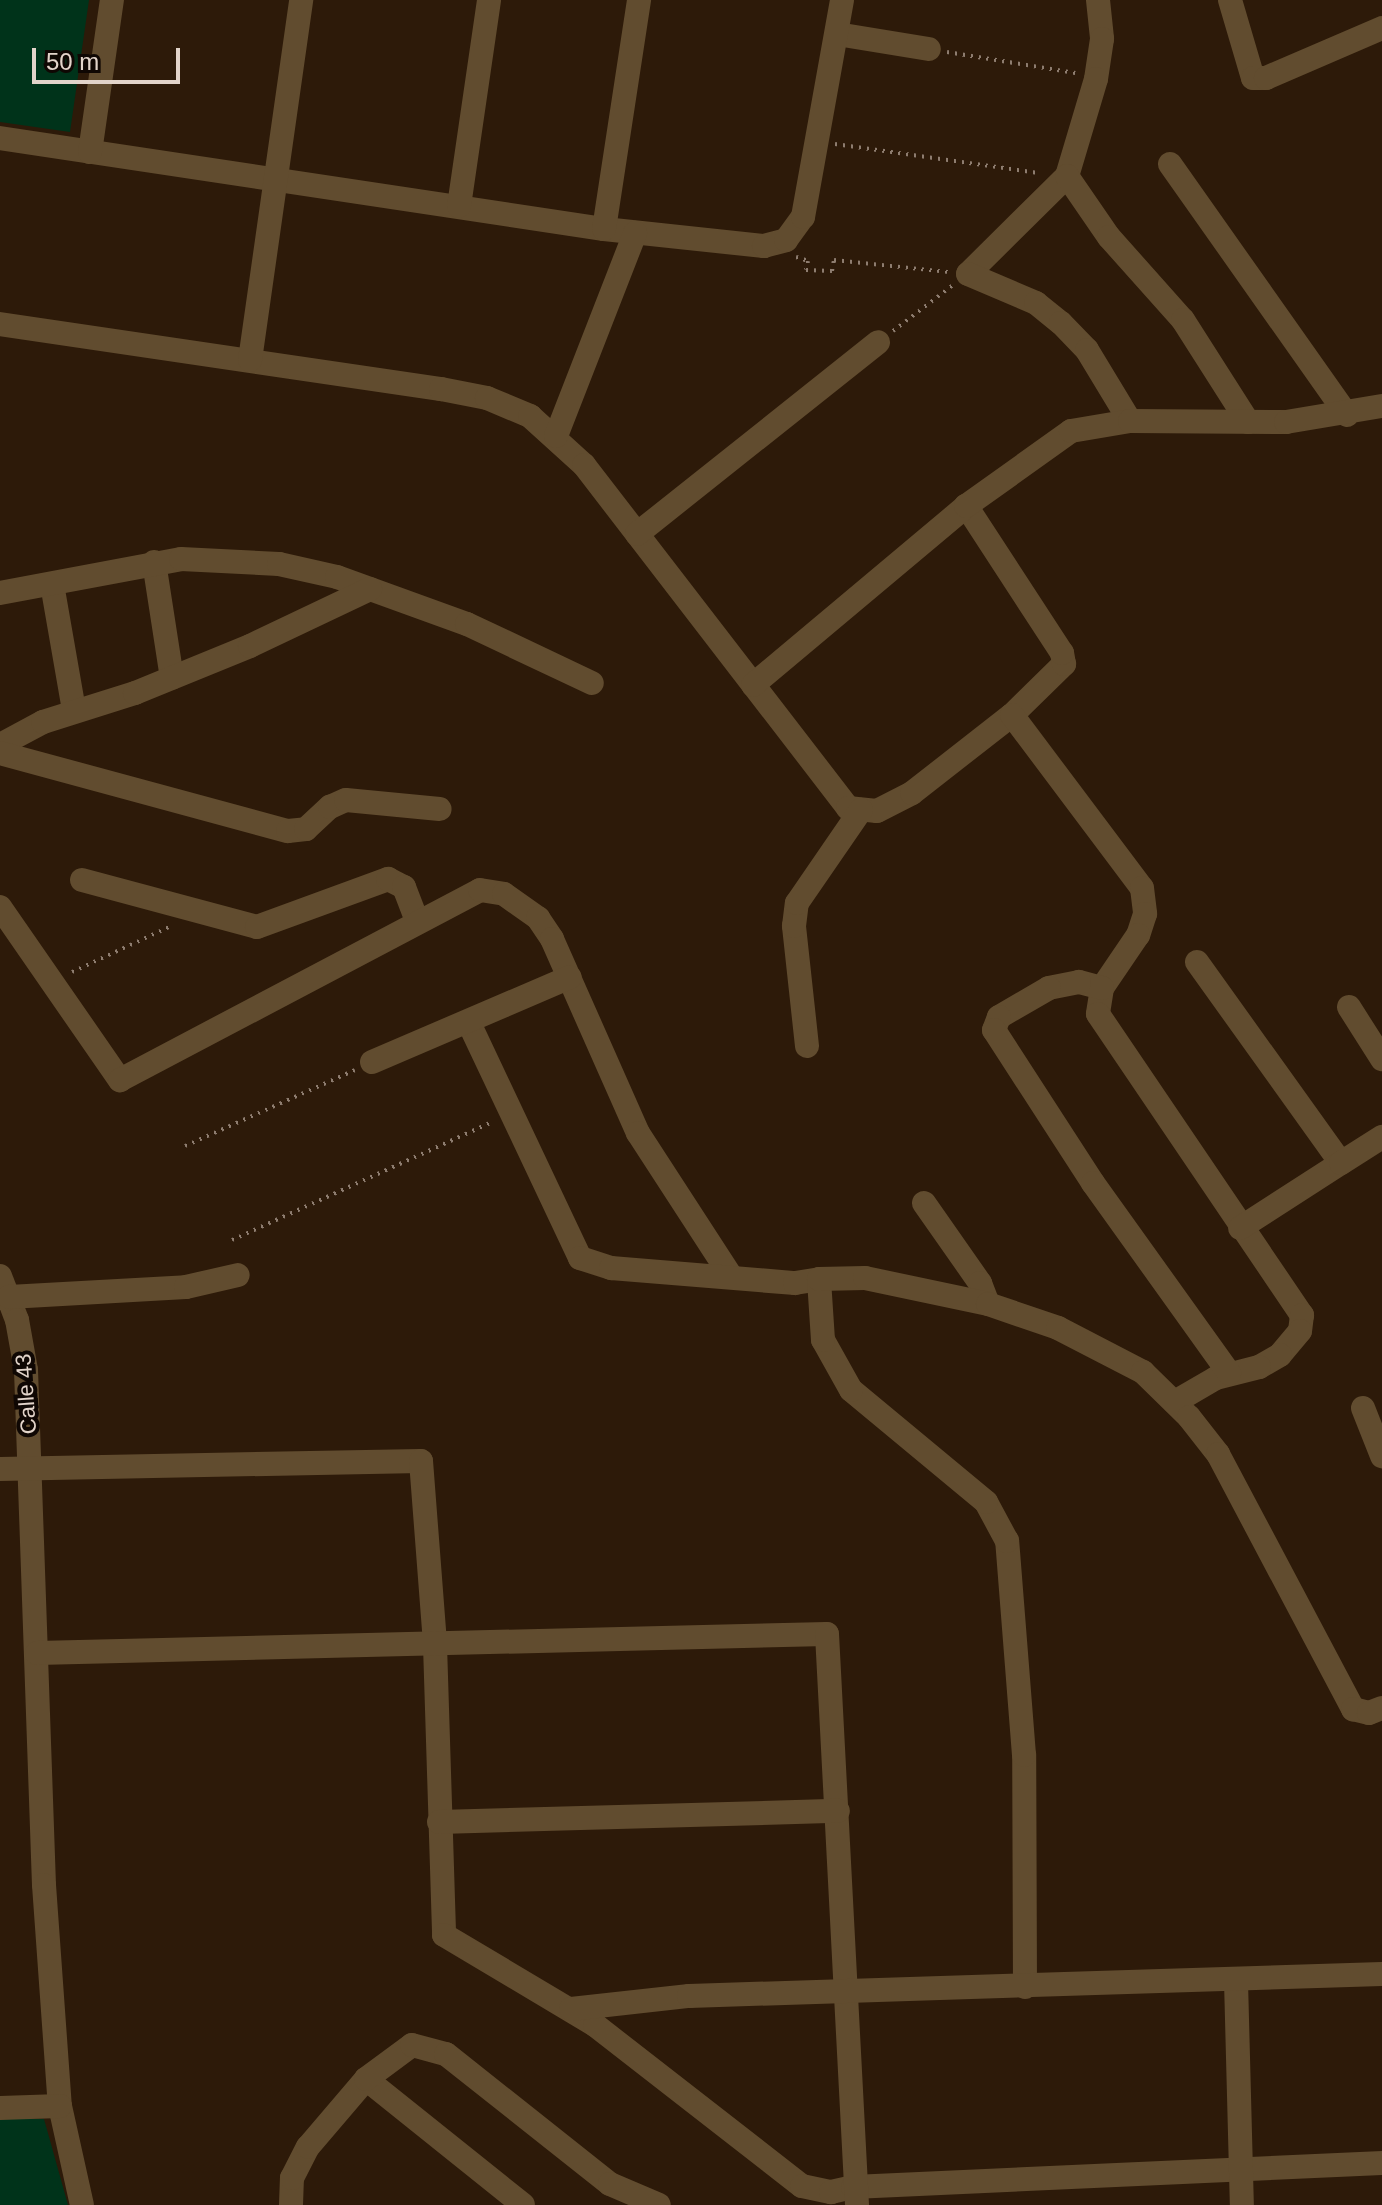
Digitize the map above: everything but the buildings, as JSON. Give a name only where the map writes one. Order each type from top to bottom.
[{"type":"street","points":[[90,152],[112,0]]},
{"type":"street","points":[[250,360],[301,0]]},
{"type":"street","points":[[459,206],[489,0]]},
{"type":"street","points":[[604,229],[639,0]]},
{"type":"street","points":[[0,138],[604,229],[754,246],[792,236],[803,217],[842,0]]},
{"type":"street","points":[[1098,0],[1102,39],[1098,68],[1067,176],[968,274],[1036,303],[1061,323],[1087,350],[1130,421]]},
{"type":"street","points":[[1230,0],[1253,78],[1266,78],[1382,28]]},
{"type":"street","points":[[837,34],[934,50]]},
{"type":"street","points":[[1170,164],[1347,415]]},
{"type":"street","points":[[1067,176],[1109,237],[1183,320],[1248,422]]},
{"type":"street","points":[[556,436],[635,233]]},
{"type":"street","points":[[0,324],[487,398],[530,416],[556,436],[637,534],[815,771],[848,808],[877,811],[912,793],[1012,715],[1063,667],[1065,657],[966,506]]},
{"type":"street","points":[[637,534],[878,342]]},
{"type":"street","points":[[753,685],[966,506],[1071,431],[1130,421],[1248,422],[1347,415],[1382,406]]},
{"type":"street","points":[[0,593],[154,562],[254,560],[304,568],[370,589],[509,641],[592,683]]},
{"type":"street","points":[[154,562],[172,678]]},
{"type":"street","points":[[52,584],[74,710]]},
{"type":"street","points":[[0,745],[74,710],[172,678],[339,608],[370,589]]},
{"type":"street","points":[[1012,715],[1142,888],[1145,914],[1138,935],[1102,988],[1098,1014],[1303,1321],[1280,1355],[1259,1367],[1229,1373],[1175,1402]]},
{"type":"street","points":[[0,753],[288,831],[306,829],[330,807],[346,800],[440,809]]},
{"type":"street","points":[[807,1046],[794,926],[797,903],[861,810]]},
{"type":"street","points":[[82,880],[257,927],[388,879],[404,887],[417,921]]},
{"type":"street","points":[[0,907],[120,1080],[480,890],[504,894],[538,918],[570,977],[638,1133],[731,1276]]},
{"type":"street","points":[[1197,962],[1341,1163]]},
{"type":"street","points":[[372,1062],[469,1023],[570,977]]},
{"type":"street","points":[[1102,988],[1079,982],[1049,988],[999,1017],[994,1030],[1110,1209],[1229,1373]]},
{"type":"street","points":[[1349,1007],[1382,1059]]},
{"type":"street","points":[[469,1023],[580,1258],[611,1268],[795,1283],[865,1278],[988,1304],[1114,1354],[1175,1402],[1218,1454],[1353,1709],[1369,1713],[1382,1708]]},
{"type":"street","points":[[1240,1228],[1382,1137]]},
{"type":"street","points":[[924,1203],[980,1283],[988,1304]]},
{"type":"street","points":[[5,1287],[186,1287],[238,1275]]},
{"type":"street","points":[[819,1279],[823,1340],[851,1390],[986,1502],[1007,1541],[1024,1755],[1025,1987]]},
{"type":"street","name":"Calle 43","points":[[5,1287],[26,1370],[44,1885],[60,2106],[82,2205]]},
{"type":"street","points":[[1363,1408],[1382,1456]]},
{"type":"street","points":[[0,1469],[421,1461],[435,1645],[444,1935],[571,2009],[802,2186],[855,2196],[1241,2166],[1382,2163]]},
{"type":"street","points":[[37,1653],[827,1634],[855,2196]]},
{"type":"street","points":[[439,1822],[838,1811]]},
{"type":"street","points":[[571,2009],[689,1996],[846,1994],[1382,1974]]},
{"type":"street","points":[[1236,1981],[1242,2205]]},
{"type":"street","points":[[291,2205],[292,2178],[301,2156],[366,2079],[412,2045],[446,2054],[610,2184],[659,2205]]},
{"type":"street","points":[[366,2079],[523,2205]]},
{"type":"street","points":[[0,2108],[60,2106]]},
{"type":"path","points":[[934,50],[1068,68],[1075,74],[1077,64]]},
{"type":"path","points":[[830,143],[1067,176]]},
{"type":"path","points":[[797,258],[808,261],[806,270],[832,271],[834,260],[968,274]]},
{"type":"path","points":[[878,342],[968,274]]},
{"type":"path","points":[[61,977],[175,924]]},
{"type":"path","points":[[185,1146],[372,1062]]},
{"type":"path","points":[[232,1240],[491,1122]]},
{"type":"green space","points":[[0,0],[89,0],[70,132],[0,122]]},
{"type":"green space","points":[[0,2119],[44,2119],[68,2205],[0,2205]]}]
